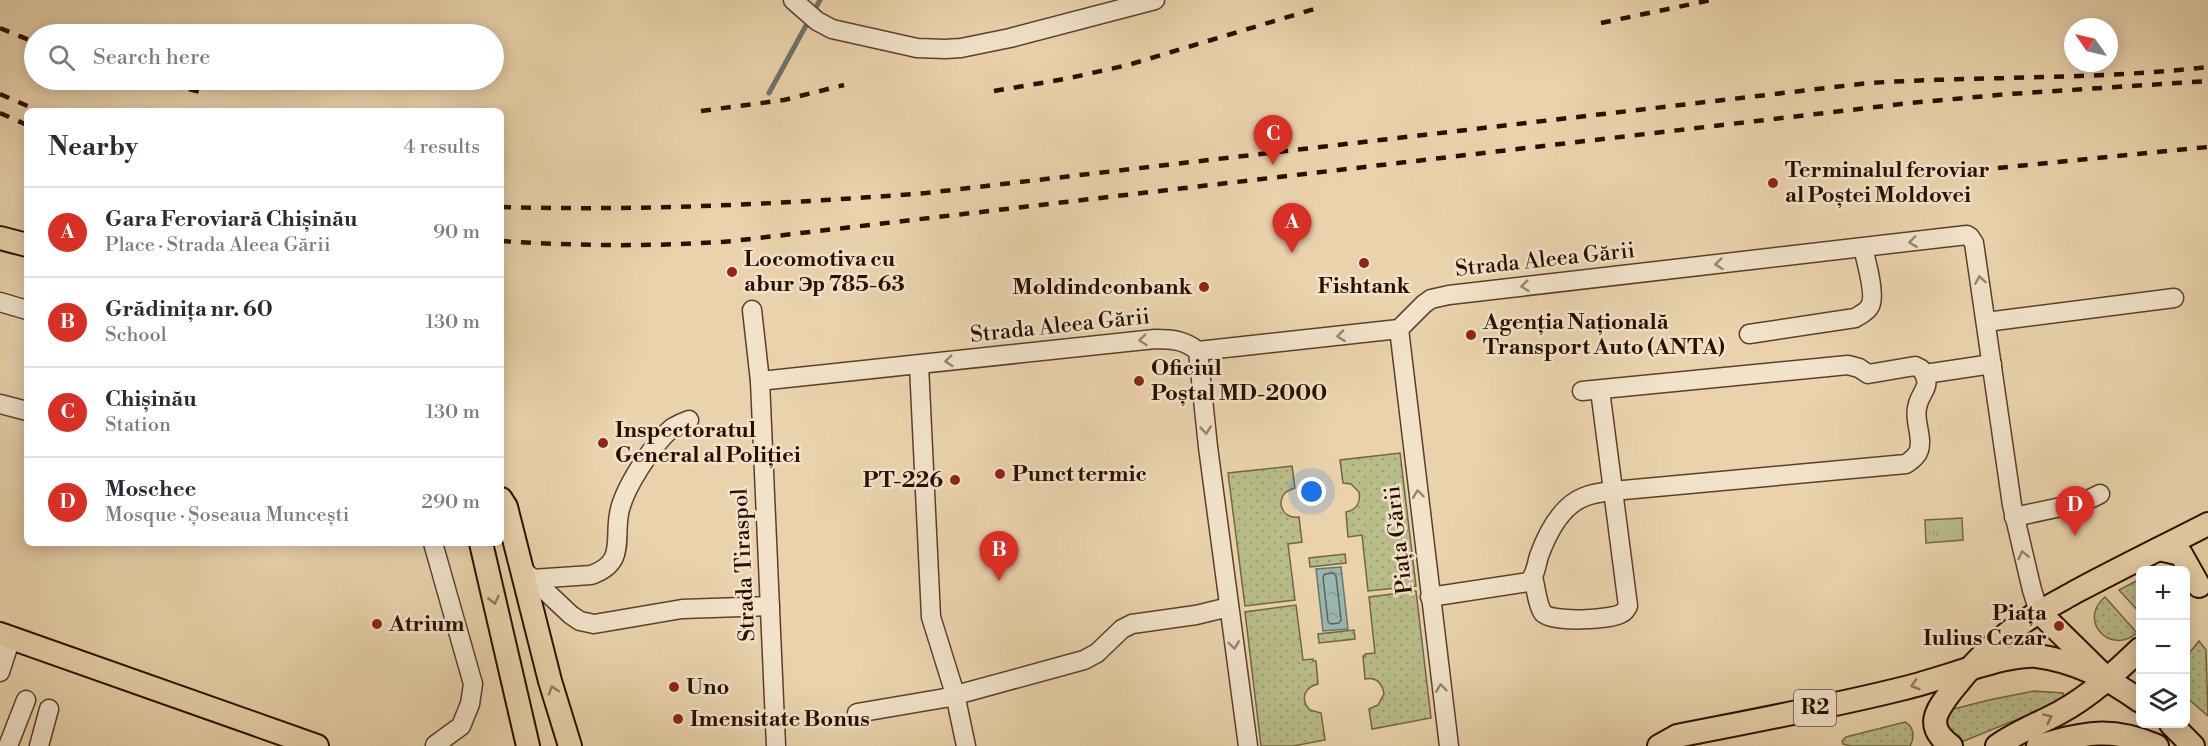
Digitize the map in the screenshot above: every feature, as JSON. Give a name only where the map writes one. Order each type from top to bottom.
[{"type":"main road","points":[[0,238],[24,244]]},
{"type":"main road","points":[[504,504],[527,573],[550,681],[570,746]]},
{"type":"main road","name":"R2","points":[[1659,746],[1677,736],[1878,695],[1970,667],[2004,636],[2039,612],[2208,524]]},
{"type":"main road","points":[[482,546],[526,744]]},
{"type":"main road","points":[[2159,549],[2181,554],[2197,588]]},
{"type":"main road","points":[[2039,612],[2108,680]]},
{"type":"main road","points":[[5,636],[317,746]]},
{"type":"main road","points":[[1997,746],[2013,735],[2067,708],[2108,680],[2136,653]]},
{"type":"main road","points":[[1951,746],[1938,735],[1935,715],[1940,705],[1970,667],[2035,656],[2082,669],[2108,680],[2136,698]]},
{"type":"main road","points":[[2176,728],[2193,746]]},
{"type":"main road","points":[[2038,746],[2073,736],[2098,733],[2118,733],[2157,746]]},
{"type":"street","points":[[795,2],[824,26],[841,32],[917,48],[961,48],[1011,38],[1155,0]]},
{"type":"street","name":"Strada Aleea Gării","points":[[1400,329],[1424,304],[1431,299],[1449,294],[1964,235],[1970,237],[1974,243],[2014,517],[2039,612]]},
{"type":"street","points":[[1749,334],[1855,318],[1863,314],[1870,306],[1872,298],[1863,248]]},
{"type":"street","points":[[1986,322],[2174,298]]},
{"type":"street","points":[[0,302],[24,309]]},
{"type":"street","name":"Strada Tiraspol","points":[[752,310],[760,381],[776,746]]},
{"type":"street","points":[[1248,746],[1198,351],[1400,329]]},
{"type":"street","name":"Piața Gării","points":[[1400,329],[1449,746]]},
{"type":"street","name":"Strada Aleea Gării","points":[[760,381],[1155,339],[1174,339],[1188,343],[1198,351]]},
{"type":"street","points":[[1925,374],[1992,364]]},
{"type":"street","points":[[919,365],[931,617],[955,694],[966,746]]},
{"type":"street","points":[[1925,374],[1915,366],[1868,374],[1848,365],[1591,391],[1613,491],[1628,606],[1623,613],[1613,616],[1562,620],[1547,616],[1542,612],[1533,577],[1540,554],[1551,530],[1569,506],[1583,497],[1613,491],[1906,464],[1914,458],[1919,449],[1917,408],[1926,391],[1925,374]]},
{"type":"street","points":[[0,404],[24,410]]},
{"type":"street","points":[[527,573],[591,576],[608,566],[619,542],[619,515],[634,479],[673,427],[689,420]]},
{"type":"street","points":[[2014,517],[2084,502],[2100,494]]},
{"type":"street","points":[[435,745],[460,726],[470,704],[473,684],[437,546]]},
{"type":"street","points":[[527,573],[571,615],[580,621],[594,624],[682,609],[770,606]]},
{"type":"street","points":[[1430,597],[1520,584],[1533,577]]},
{"type":"street","points":[[857,713],[945,698],[1084,660],[1097,653],[1122,629],[1132,624],[1196,615],[1229,607]]},
{"type":"street","points":[[0,672],[5,636]]},
{"type":"street","points":[[8,746],[26,700]]},
{"type":"street","points":[[39,746],[49,709]]},
{"type":"green space","points":[[1400,453],[1416,586],[1368,591],[1362,535],[1348,537],[1346,512],[1353,510],[1357,505],[1359,492],[1351,484],[1343,483],[1340,460]]},
{"type":"green space","points":[[1292,466],[1295,488],[1284,494],[1281,505],[1287,515],[1299,517],[1302,542],[1288,544],[1295,600],[1245,606],[1228,473]]},
{"type":"green space","points":[[1962,518],[1963,540],[1926,543],[1925,520]]},
{"type":"green space","points":[[1345,554],[1346,563],[1310,567],[1309,558]]},
{"type":"green space","points":[[2136,581],[2136,609],[2119,590]]},
{"type":"green space","points":[[1416,591],[1431,718],[1372,729],[1369,709],[1378,705],[1384,694],[1378,682],[1365,679],[1363,656],[1375,653],[1369,597]]},
{"type":"green space","points":[[2105,597],[2136,634],[2127,639],[2108,638],[2100,632],[2096,625],[2094,616],[2097,606]]},
{"type":"green space","points":[[1296,605],[1303,660],[1316,661],[1318,684],[1309,688],[1304,698],[1310,710],[1321,713],[1325,740],[1293,746],[1261,746],[1245,612]]},
{"type":"green space","points":[[1354,630],[1355,639],[1319,643],[1318,634]]},
{"type":"green space","points":[[2199,641],[2206,650],[2208,716],[2190,700],[2190,652]]},
{"type":"green space","points":[[2034,691],[2063,693],[2064,698],[2055,704],[1964,741],[1953,740],[1943,715],[1946,711]]},
{"type":"green space","points":[[1905,722],[1913,732],[1910,746],[1851,746],[1843,744],[1842,741],[1846,737]]},
{"type":"water","points":[[1341,567],[1348,629],[1323,631],[1316,569]]},
{"type":"waterway","points":[[769,93],[820,0]]},
{"type":"railway","points":[[1601,23],[1711,0]]},
{"type":"railway","points":[[994,91],[1128,65],[1321,7]]},
{"type":"railway","points":[[0,28],[24,38]]},
{"type":"railway","points":[[504,207],[714,206],[926,193],[1869,83],[2081,76],[2208,67]]},
{"type":"railway","points":[[504,241],[617,245],[733,241],[1910,103],[2208,81]]},
{"type":"railway","points":[[701,111],[784,100],[844,85]]},
{"type":"railway","points":[[192,90],[201,92]]},
{"type":"railway","points":[[0,94],[32,108]]},
{"type":"railway","points":[[0,113],[24,124]]},
{"type":"railway","points":[[1978,170],[2208,147]]},
{"type":"place","name":"Chișinău","points":[[1273,165]]},
{"type":"place","name":"Terminalul feroviar al Poștei Moldovei","points":[[1773,183]]},
{"type":"place","name":"Gara Feroviară Chișinău","points":[[1292,253]]},
{"type":"place","name":"Fishtank","points":[[1364,263]]},
{"type":"place","name":"Locomotiva cu abur Эр 785-63","points":[[732,272]]},
{"type":"place","name":"Moldindconbank","points":[[1204,287]]},
{"type":"place","name":"Agenția Națională Transport Auto (ANTA)","points":[[1471,335]]},
{"type":"place","name":"Oficiul Poștal MD-2000","points":[[1139,381]]},
{"type":"place","name":"Inspectoratul General al Poliției","points":[[603,443]]},
{"type":"place","name":"Punct termic","points":[[1000,474]]},
{"type":"place","name":"PT-226","points":[[955,480]]},
{"type":"place","name":"Moschee","points":[[2075,536]]},
{"type":"place","name":"Grădinița nr. 60","points":[[999,581]]},
{"type":"place","name":"Atrium","points":[[377,624]]},
{"type":"place","name":"Piața Iulius Cezar","points":[[2059,626]]},
{"type":"place","name":"Uno","points":[[674,687]]},
{"type":"place","name":"Imensitate Bonus","points":[[678,719]]}]
